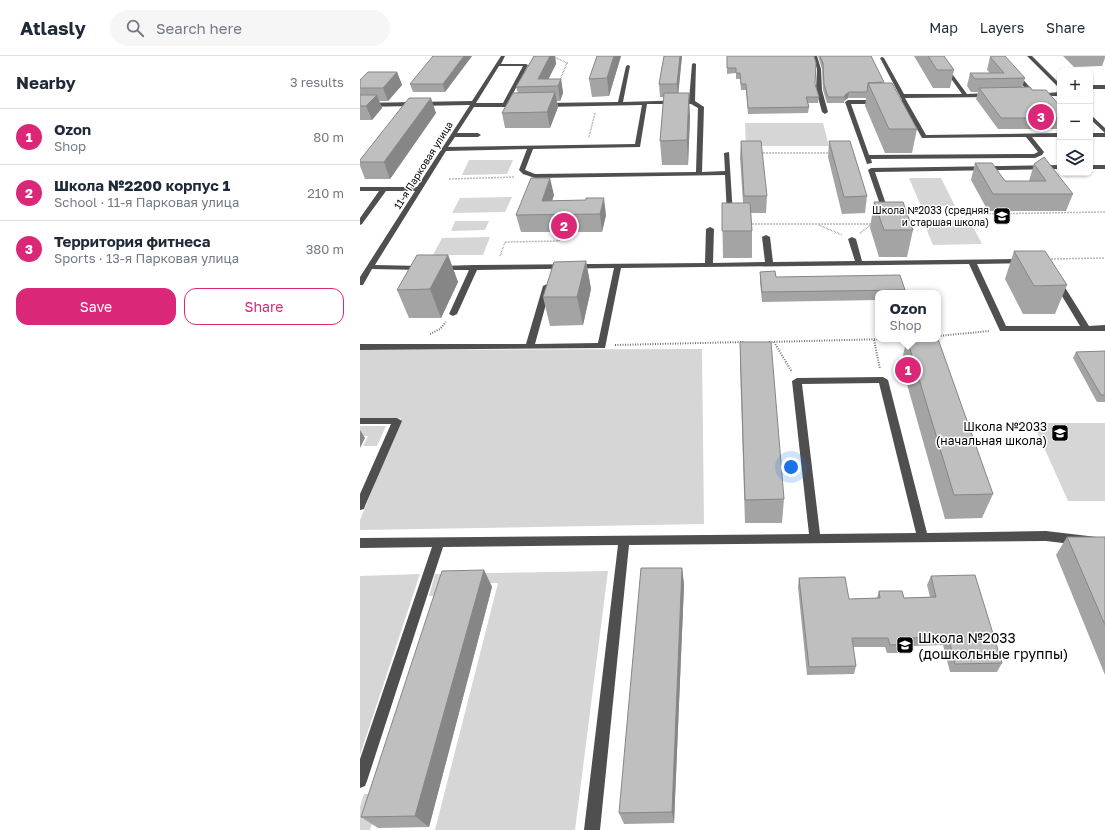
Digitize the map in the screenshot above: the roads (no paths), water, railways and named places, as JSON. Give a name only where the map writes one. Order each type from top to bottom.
[{"type":"street","name":"11-я Парковая улица","points":[[360,283],[503,56]]},
{"type":"street","points":[[815,56],[818,69],[819,90],[825,112]]},
{"type":"street","points":[[937,56],[965,95]]},
{"type":"street","points":[[999,56],[1034,95]]},
{"type":"street","points":[[1030,56],[1057,83]]},
{"type":"street","points":[[882,58],[924,137],[1057,136]]},
{"type":"street","points":[[497,66],[522,65],[531,59]]},
{"type":"street","points":[[692,102],[694,64]]},
{"type":"street","points":[[505,105],[526,65],[522,65]]},
{"type":"street","points":[[620,104],[628,66]]},
{"type":"street","points":[[1102,87],[1105,92]]},
{"type":"street","points":[[1026,95],[1057,94]]},
{"type":"street","points":[[888,219],[848,102],[965,95],[995,95]]},
{"type":"street","points":[[540,105],[692,102],[701,107],[699,173]]},
{"type":"street","points":[[445,149],[638,146],[645,103]]},
{"type":"street","points":[[360,104],[526,105]]},
{"type":"street","points":[[360,109],[472,105]]},
{"type":"street","points":[[1093,119],[1105,131]]},
{"type":"street","points":[[454,135],[478,135]]},
{"type":"street","points":[[1093,135],[1105,135]]},
{"type":"street","points":[[867,157],[1036,156],[1040,154],[1041,152],[1028,136]]},
{"type":"street","points":[[531,148],[522,170],[525,173],[535,176],[728,173]]},
{"type":"street","points":[[727,154],[730,215]]},
{"type":"street","points":[[872,170],[1001,171],[1057,167]]},
{"type":"street","points":[[1093,167],[1105,167]]},
{"type":"street","points":[[360,189],[420,189]]},
{"type":"street","points":[[360,223],[384,189]]},
{"type":"street","points":[[709,265],[710,230]]},
{"type":"street","points":[[766,238],[768,264]]},
{"type":"street","points":[[852,239],[858,263]]},
{"type":"street","points":[[370,267],[474,267],[551,273],[618,265],[1045,261]]},
{"type":"street","points":[[972,262],[1002,329],[1105,328]]},
{"type":"street","points":[[360,348],[602,346],[618,265]]},
{"type":"street","points":[[453,314],[474,267]]},
{"type":"street","points":[[530,346],[551,273]]},
{"type":"street","points":[[1053,274],[1086,328]]},
{"type":"street","points":[[815,539],[798,381],[883,380],[923,538]]},
{"type":"street","points":[[360,421],[397,421],[360,506]]},
{"type":"street","points":[[360,543],[1046,536],[1105,543]]},
{"type":"street","points":[[592,830],[624,541]]},
{"type":"street","points":[[360,781],[439,542]]},
{"type":"place","name":"Территория фитнеса","points":[[1041,117]]},
{"type":"place","name":"Школа №2033 (средняя и старшая школа)","points":[[1002,216]]},
{"type":"place","name":"Школа №2200 корпус 1","points":[[564,226]]},
{"type":"place","name":"Ozon","points":[[908,370]]},
{"type":"place","name":"Школа №2033 (начальная школа)","points":[[1060,433]]},
{"type":"place","name":"Школа №2033 (дошкольные группы)","points":[[905,645]]}]
